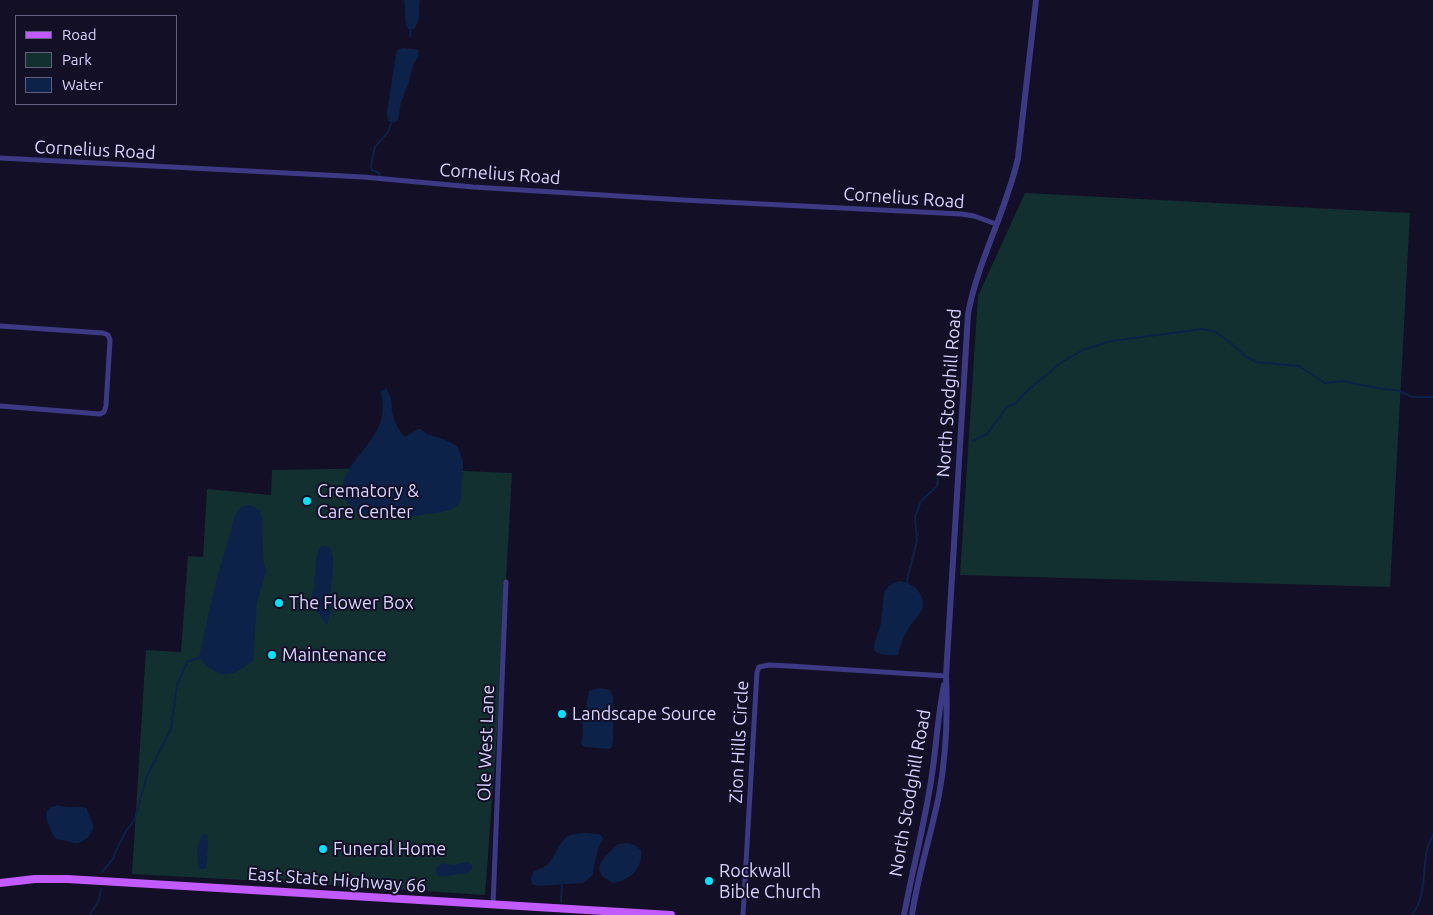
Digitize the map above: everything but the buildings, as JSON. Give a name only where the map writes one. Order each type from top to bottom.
[{"type":"main road","name":"East State Highway 66","points":[[0,883],[35,879],[67,879],[671,915]]},
{"type":"street","name":"North Stodghill Road","points":[[912,915],[942,777],[948,707],[946,676],[970,304],[977,277],[1013,180],[1018,158],[1036,0]]},
{"type":"street","name":"Cornelius Road","points":[[0,158],[364,177],[473,187],[961,214],[974,216],[996,224]]},
{"type":"street","points":[[0,326],[96,332],[108,335],[110,340],[104,412],[100,414],[0,406]]},
{"type":"street","name":"Ole West Lane","points":[[493,905],[506,582]]},
{"type":"street","name":"Zion Hills Circle","points":[[743,915],[756,681],[759,667],[788,666],[946,676]]},
{"type":"street","name":"North Stodghill Road","points":[[904,915],[929,794],[938,712],[946,676]]},
{"type":"green space","points":[[1025,193],[1410,213],[1390,587],[960,575],[978,296]]},
{"type":"green space","points":[[392,468],[512,473],[499,706],[485,895],[132,874],[146,650],[181,652],[188,556],[203,557],[207,489],[271,495],[272,470]]},
{"type":"water","points":[[404,0],[420,0],[419,18],[414,29],[408,29],[406,25]]},
{"type":"water","points":[[402,48],[418,50],[418,57],[413,65],[401,102],[398,120],[394,123],[388,121],[387,112],[396,54],[397,50]]},
{"type":"water","points":[[386,388],[391,399],[394,418],[405,437],[421,429],[427,434],[446,440],[458,447],[463,461],[463,469],[461,497],[459,503],[454,508],[430,514],[382,517],[355,509],[344,497],[342,489],[344,480],[380,423],[382,410],[381,391]]},
{"type":"water","points":[[250,505],[260,510],[262,518],[263,559],[266,571],[257,603],[253,660],[234,673],[225,675],[212,669],[199,657],[215,585],[235,516],[241,507]]},
{"type":"water","points":[[322,546],[331,549],[333,561],[330,597],[331,613],[326,624],[314,607],[311,598],[314,588],[316,558]]},
{"type":"water","points":[[898,581],[908,583],[916,588],[923,601],[923,606],[907,630],[898,655],[882,654],[874,650],[874,645],[881,623],[884,592],[889,586]]},
{"type":"water","points":[[600,688],[610,690],[613,696],[613,741],[610,749],[584,747],[581,744],[583,733],[582,721],[589,691]]},
{"type":"water","points":[[53,806],[87,808],[93,826],[88,837],[81,842],[75,843],[55,838],[46,814]]},
{"type":"water","points":[[584,833],[599,834],[603,840],[599,846],[593,875],[583,883],[538,886],[532,884],[533,872],[551,861],[566,837]]},
{"type":"water","points":[[204,834],[207,835],[208,844],[206,867],[199,869],[198,845]]},
{"type":"water","points":[[618,844],[634,845],[641,850],[640,862],[638,868],[630,876],[613,883],[601,873],[599,869],[600,864]]},
{"type":"water","points":[[467,862],[472,865],[472,869],[467,874],[438,876],[436,872],[437,866],[442,863],[454,865]]},
{"type":"waterway","points":[[410,36],[411,29]]},
{"type":"waterway","points":[[379,175],[379,173],[372,170],[371,166],[375,147],[388,132],[392,121]]},
{"type":"waterway","points":[[973,441],[987,434],[1007,407],[1016,403],[1027,391],[1062,362],[1083,350],[1111,341],[1202,329],[1214,331],[1245,356],[1256,362],[1299,366],[1325,383],[1343,381],[1396,390],[1413,397],[1433,397]]},
{"type":"waterway","points":[[906,584],[917,541],[915,517],[921,501],[937,486],[941,453],[947,449]]},
{"type":"waterway","points":[[102,872],[113,859],[126,831],[134,821],[147,776],[171,729],[177,685],[187,662],[200,657]]},
{"type":"waterway","points":[[1412,915],[1420,900],[1427,848],[1433,835]]},
{"type":"waterway","points":[[561,902],[562,882]]},
{"type":"waterway","points":[[90,915],[99,900],[101,889]]},
{"type":"place","name":"Crematory & Care Center","points":[[307,501]]},
{"type":"place","name":"The Flower Box","points":[[279,603]]},
{"type":"place","name":"Maintenance","points":[[272,655]]},
{"type":"place","name":"Landscape Source","points":[[562,714]]},
{"type":"place","name":"Funeral Home","points":[[323,849]]},
{"type":"place","name":"Rockwall Bible Church","points":[[709,881]]}]
